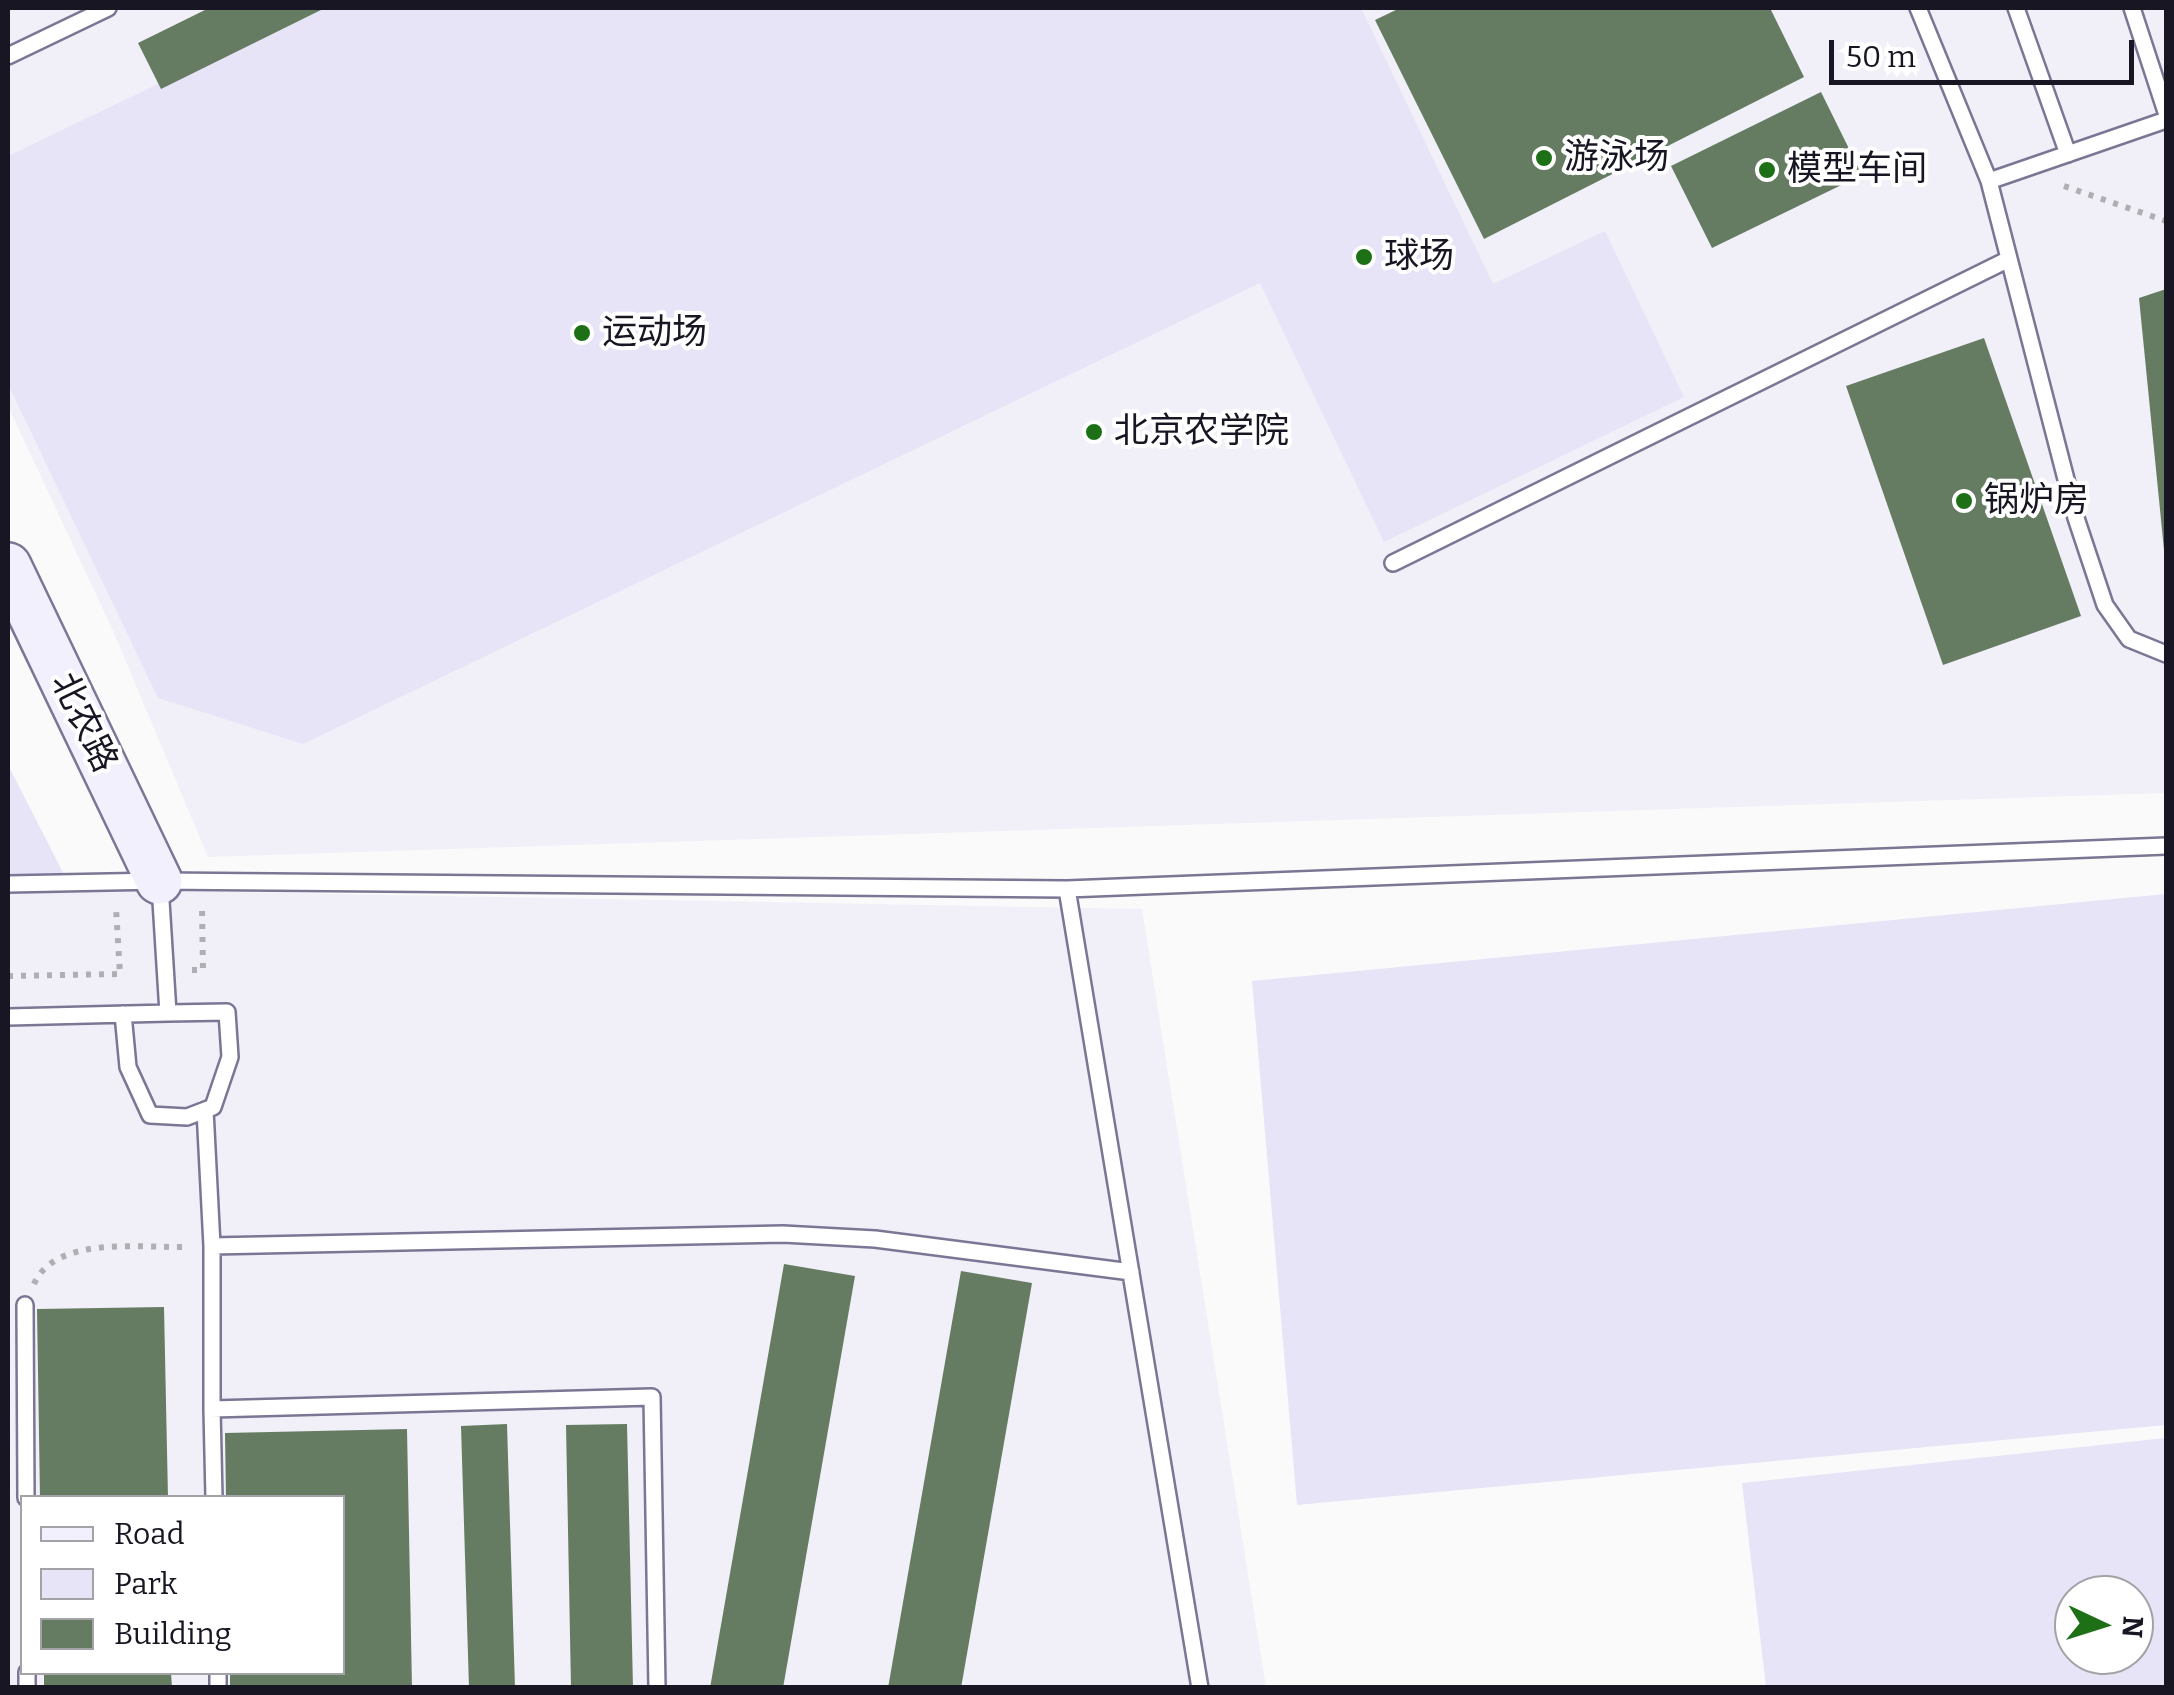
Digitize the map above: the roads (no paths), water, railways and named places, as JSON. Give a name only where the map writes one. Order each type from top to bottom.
[{"type":"street","name":"北农路","points":[[8,566],[160,881]]},
{"type":"lane","points":[[8,56],[108,8]]},
{"type":"lane","points":[[1918,8],[1989,181],[2076,518],[2106,605],[2129,639],[2166,654]]},
{"type":"lane","points":[[2016,8],[2068,154]]},
{"type":"lane","points":[[2132,8],[2166,112]]},
{"type":"lane","points":[[1989,181],[2166,120]]},
{"type":"lane","points":[[1393,563],[2009,259]]},
{"type":"lane","points":[[8,884],[160,881],[1066,889],[2166,846]]},
{"type":"lane","points":[[160,881],[168,1013]]},
{"type":"lane","points":[[1066,889],[1200,1688]]},
{"type":"lane","points":[[8,1017],[123,1014],[227,1012],[230,1057],[214,1106],[187,1117],[150,1115],[128,1067],[123,1014]]},
{"type":"lane","points":[[205,1110],[212,1246],[214,1495]]},
{"type":"lane","points":[[212,1246],[783,1234],[876,1239],[1131,1272]]},
{"type":"lane","points":[[25,1305],[26,1495]]},
{"type":"lane","points":[[212,1409],[652,1397],[656,1688]]},
{"type":"place","name":"游泳场","points":[[1544,158]]},
{"type":"place","name":"模型车间","points":[[1767,170]]},
{"type":"place","name":"球场","points":[[1364,257]]},
{"type":"place","name":"运动场","points":[[582,333]]},
{"type":"place","name":"北京农学院","points":[[1094,432]]},
{"type":"place","name":"锅炉房","points":[[1964,501]]}]
